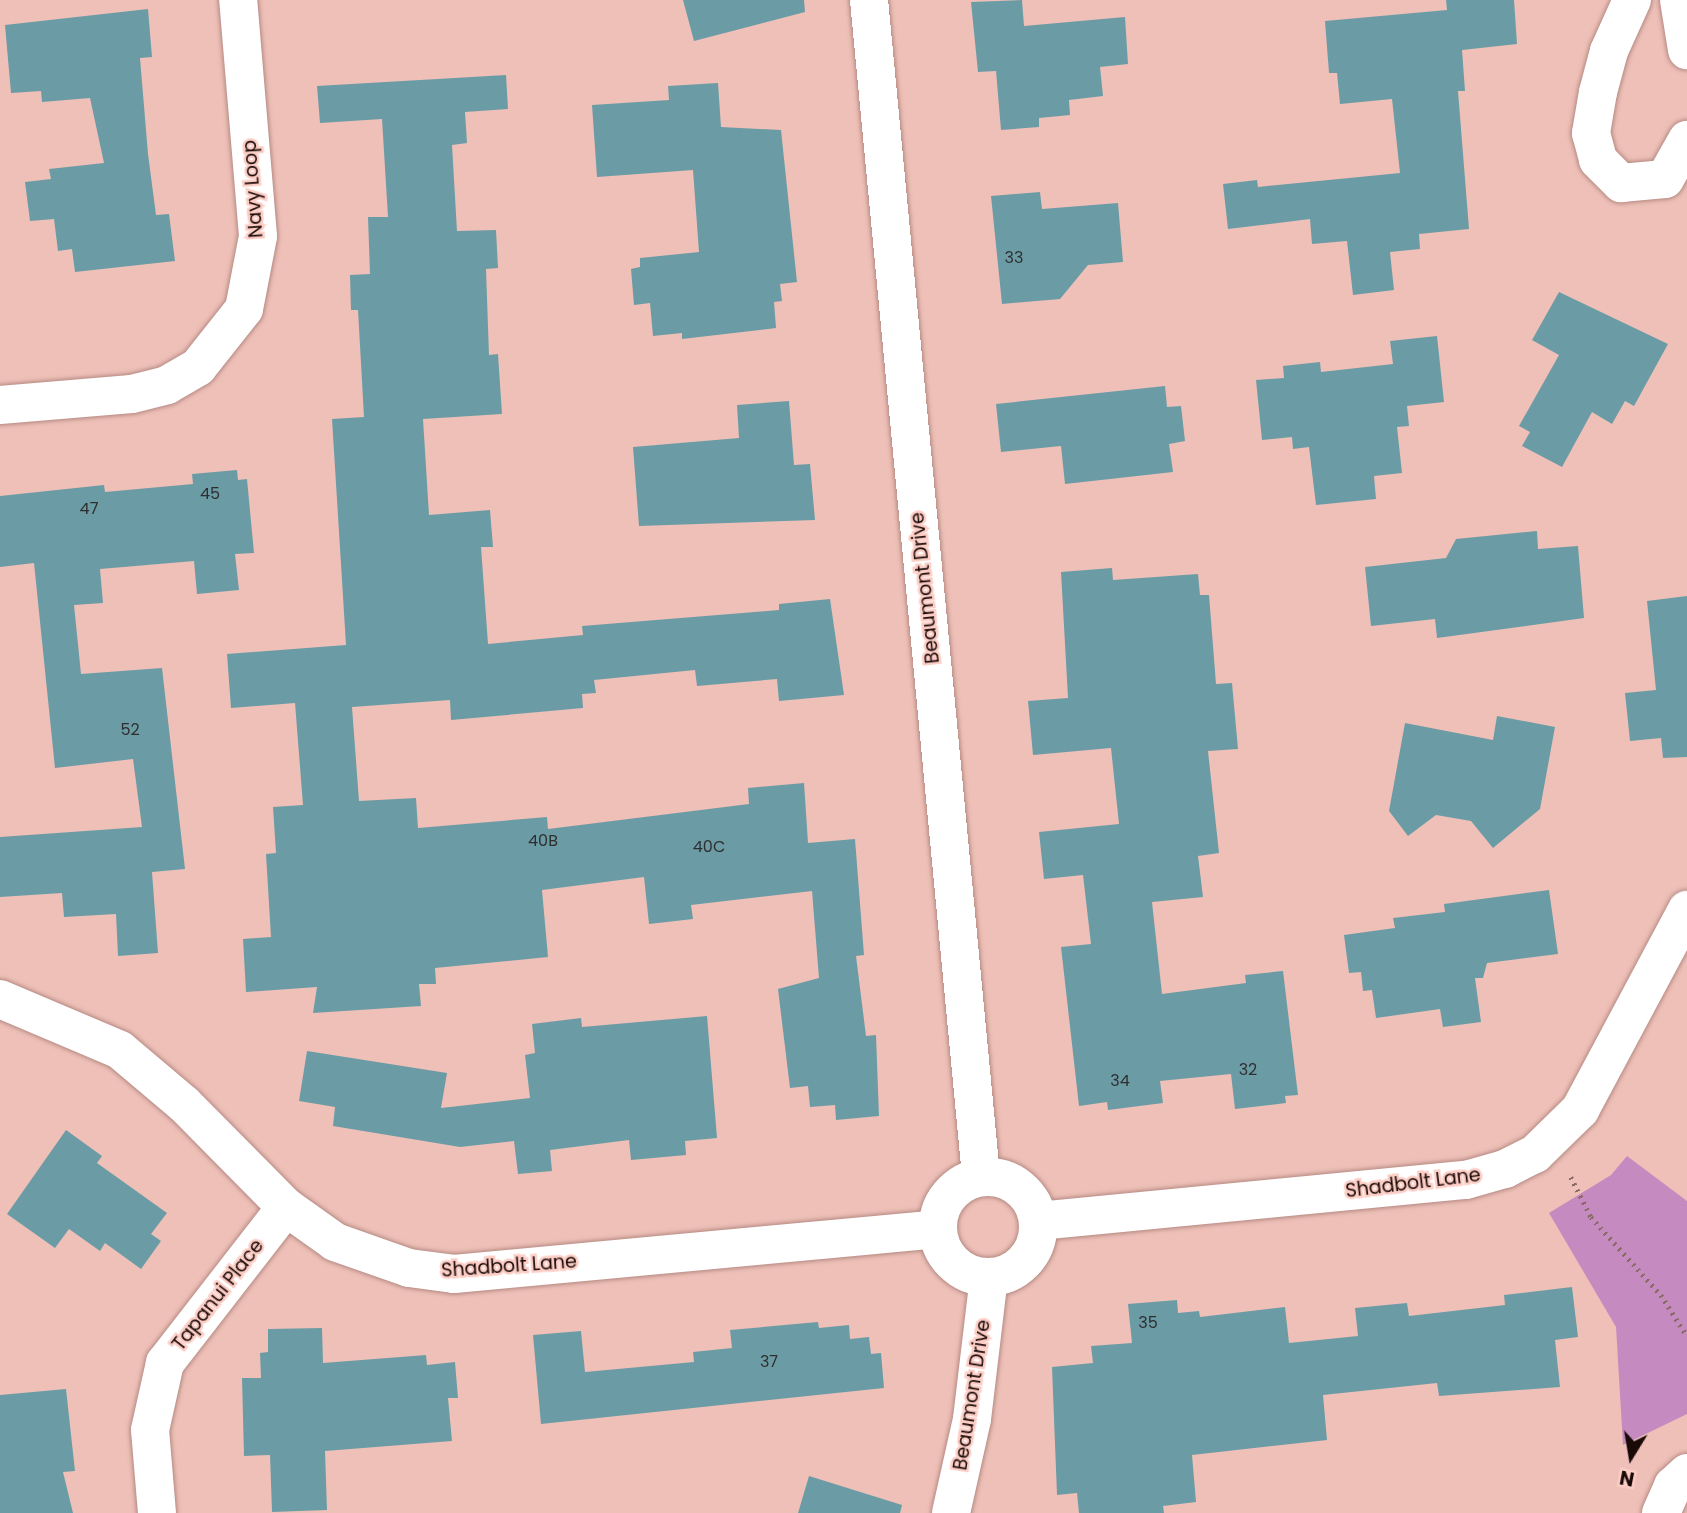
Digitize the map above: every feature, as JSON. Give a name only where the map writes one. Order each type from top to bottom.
[{"type":"street","name":"Navy Loop","points":[[0,405],[132,394],[167,385],[198,367],[244,309],[258,236],[238,0]]},
{"type":"street","name":"Beaumont Drive","points":[[869,0],[981,1177]]},
{"type":"street","points":[[1633,0],[1609,51],[1598,92],[1591,133],[1598,160],[1621,183],[1655,181],[1673,173],[1687,140]]},
{"type":"street","points":[[1679,0],[1687,50]]},
{"type":"street","name":"Shadbolt Lane","points":[[1038,1222],[1466,1180],[1505,1169],[1535,1154],[1580,1111],[1687,909]]},
{"type":"street","name":"Shadbolt Lane","points":[[0,999],[120,1050],[184,1104],[286,1207],[335,1242],[365,1254],[454,1274],[938,1229]]},
{"type":"street","points":[[981,1177],[997,1177],[1025,1192],[1038,1222],[1026,1260],[1016,1270],[989,1277],[953,1263],[938,1229],[939,1215],[954,1189],[981,1177]]},
{"type":"street","name":"Tapanui Place","points":[[157,1513],[150,1430],[166,1363],[286,1207]]},
{"type":"street","name":"Beaumont Drive","points":[[951,1513],[972,1419],[989,1277]]},
{"type":"street","points":[[1661,1513],[1672,1486],[1687,1473]]},
{"type":"path","points":[[1567,1170],[1591,1217],[1661,1295],[1687,1336]]},
{"type":"shaded area","points":[[1627,1156],[1687,1201],[1687,1414],[1623,1445],[1616,1327],[1549,1213],[1611,1175]]},
{"type":"building","points":[[683,0],[804,0],[805,12],[694,41]]},
{"type":"building","points":[[1022,0],[1024,26],[1125,17],[1128,64],[1100,67],[1103,96],[1069,100],[1070,115],[1039,118],[1039,127],[1001,130],[996,71],[978,72],[971,2]]},
{"type":"building","points":[[1446,0],[1514,0],[1517,44],[1462,50],[1465,91],[1458,91],[1469,229],[1419,234],[1420,249],[1390,252],[1394,290],[1353,295],[1347,241],[1312,244],[1310,219],[1228,229],[1223,184],[1257,180],[1258,187],[1400,173],[1392,99],[1340,104],[1337,73],[1329,73],[1325,21],[1447,10]]},
{"type":"building","points":[[148,9],[152,57],[140,58],[148,154],[156,215],[169,214],[175,261],[75,272],[72,249],[58,251],[54,219],[30,221],[25,182],[51,179],[49,169],[104,163],[90,98],[42,102],[41,91],[11,93],[5,25]]},
{"type":"building","points":[[506,75],[508,109],[465,112],[467,143],[452,145],[457,231],[496,230],[498,268],[486,269],[489,355],[498,354],[502,414],[423,419],[429,515],[490,510],[493,547],[481,547],[488,644],[583,635],[582,626],[779,610],[779,604],[830,599],[844,695],[779,701],[777,679],[697,686],[695,670],[594,680],[596,693],[582,694],[583,708],[451,720],[450,700],[352,707],[359,801],[416,798],[418,828],[547,817],[548,829],[749,804],[748,788],[804,783],[808,843],[855,839],[864,955],[856,956],[866,1036],[876,1035],[879,1116],[836,1120],[835,1105],[810,1107],[808,1086],[790,1088],[778,989],[819,978],[812,891],[691,905],[693,919],[649,924],[644,877],[542,890],[548,957],[435,968],[436,984],[419,984],[421,1006],[313,1013],[317,987],[246,992],[243,939],[271,937],[266,854],[276,853],[273,807],[303,805],[295,703],[231,708],[227,654],[346,645],[332,419],[364,417],[358,310],[351,310],[350,275],[370,274],[368,217],[388,217],[382,119],[320,123],[317,86]]},
{"type":"building","points":[[718,83],[721,127],[781,130],[797,282],[780,284],[782,301],[774,302],[776,328],[682,339],[682,333],[653,336],[650,303],[634,305],[631,269],[640,267],[640,258],[699,252],[693,170],[597,177],[592,105],[669,100],[668,86]]},
{"type":"building","points":[[1040,192],[1042,209],[1118,203],[1123,262],[1088,265],[1060,299],[1002,304],[991,196]]},
{"type":"building","points":[[1559,292],[1668,344],[1634,406],[1625,401],[1612,424],[1592,412],[1562,467],[1522,446],[1530,432],[1519,426],[1559,355],[1532,340]]},
{"type":"building","points":[[1437,336],[1444,402],[1407,406],[1409,426],[1397,427],[1402,473],[1374,476],[1376,499],[1316,505],[1309,447],[1293,449],[1292,437],[1262,440],[1256,380],[1284,378],[1283,366],[1320,362],[1321,372],[1393,364],[1390,341]]},
{"type":"building","points":[[1165,386],[1167,407],[1181,406],[1185,441],[1169,444],[1173,472],[1065,484],[1061,446],[1001,452],[996,404]]},
{"type":"building","points":[[789,401],[794,465],[810,464],[815,520],[639,526],[633,447],[739,438],[737,405]]},
{"type":"building","points":[[237,470],[238,480],[247,479],[254,553],[235,554],[239,590],[197,594],[194,561],[100,569],[103,603],[74,605],[81,674],[162,668],[185,869],[152,872],[158,953],[118,956],[116,914],[64,917],[62,893],[0,897],[0,837],[142,827],[133,759],[55,768],[34,563],[0,567],[0,496],[104,485],[105,492],[193,484],[192,474]]},
{"type":"building","points":[[1537,531],[1538,549],[1578,546],[1584,618],[1437,638],[1435,619],[1371,626],[1365,567],[1446,558],[1456,539]]},
{"type":"building","points":[[1112,568],[1113,580],[1198,574],[1200,595],[1209,595],[1216,684],[1232,683],[1238,749],[1208,751],[1219,853],[1198,856],[1203,897],[1152,902],[1162,994],[1246,983],[1245,975],[1283,971],[1298,1095],[1285,1096],[1286,1103],[1235,1109],[1231,1074],[1160,1081],[1163,1103],[1108,1110],[1107,1102],[1079,1106],[1061,947],[1091,944],[1083,875],[1044,879],[1039,832],[1119,824],[1111,748],[1033,755],[1028,701],[1068,698],[1061,572]]},
{"type":"building","points":[[1687,596],[1687,757],[1663,758],[1661,738],[1630,741],[1625,693],[1656,690],[1647,601]]},
{"type":"building","points":[[1497,716],[1555,727],[1540,809],[1493,848],[1471,821],[1436,815],[1408,836],[1389,811],[1405,723],[1493,740]]},
{"type":"building","points":[[1549,890],[1558,954],[1487,963],[1483,978],[1475,978],[1481,1022],[1443,1027],[1440,1009],[1376,1018],[1372,990],[1363,991],[1361,972],[1349,973],[1344,935],[1395,928],[1393,918],[1445,912],[1444,904]]},
{"type":"building","points":[[707,1016],[717,1138],[685,1141],[686,1155],[631,1160],[629,1140],[550,1150],[552,1171],[518,1174],[514,1141],[460,1147],[333,1126],[335,1107],[299,1101],[307,1051],[447,1073],[441,1108],[530,1098],[525,1055],[535,1053],[532,1024],[581,1018],[582,1027]]},
{"type":"building","points":[[66,1130],[102,1156],[97,1163],[167,1213],[151,1234],[161,1241],[141,1269],[105,1243],[100,1251],[69,1229],[55,1248],[7,1214]]},
{"type":"building","points":[[1572,1287],[1578,1337],[1555,1340],[1560,1387],[1439,1396],[1437,1383],[1323,1395],[1327,1440],[1192,1455],[1196,1502],[1163,1506],[1164,1513],[1079,1513],[1077,1493],[1057,1495],[1052,1367],[1093,1363],[1091,1346],[1132,1343],[1128,1304],[1177,1300],[1178,1313],[1199,1311],[1200,1317],[1285,1307],[1289,1343],[1358,1336],[1355,1308],[1407,1303],[1409,1316],[1505,1305],[1504,1295]]},
{"type":"building","points":[[818,1322],[819,1328],[849,1325],[850,1339],[869,1337],[871,1354],[881,1353],[884,1388],[541,1424],[533,1335],[581,1331],[585,1372],[694,1362],[693,1352],[732,1348],[730,1330]]},
{"type":"building","points":[[322,1328],[323,1363],[426,1355],[427,1365],[455,1362],[458,1398],[448,1398],[452,1441],[325,1451],[327,1510],[272,1512],[270,1455],[244,1456],[242,1378],[261,1378],[260,1353],[268,1352],[268,1329]]},
{"type":"building","points":[[66,1389],[75,1471],[63,1472],[73,1513],[0,1513],[0,1395]]},
{"type":"building","points":[[809,1476],[902,1505],[900,1513],[798,1513]]}]
